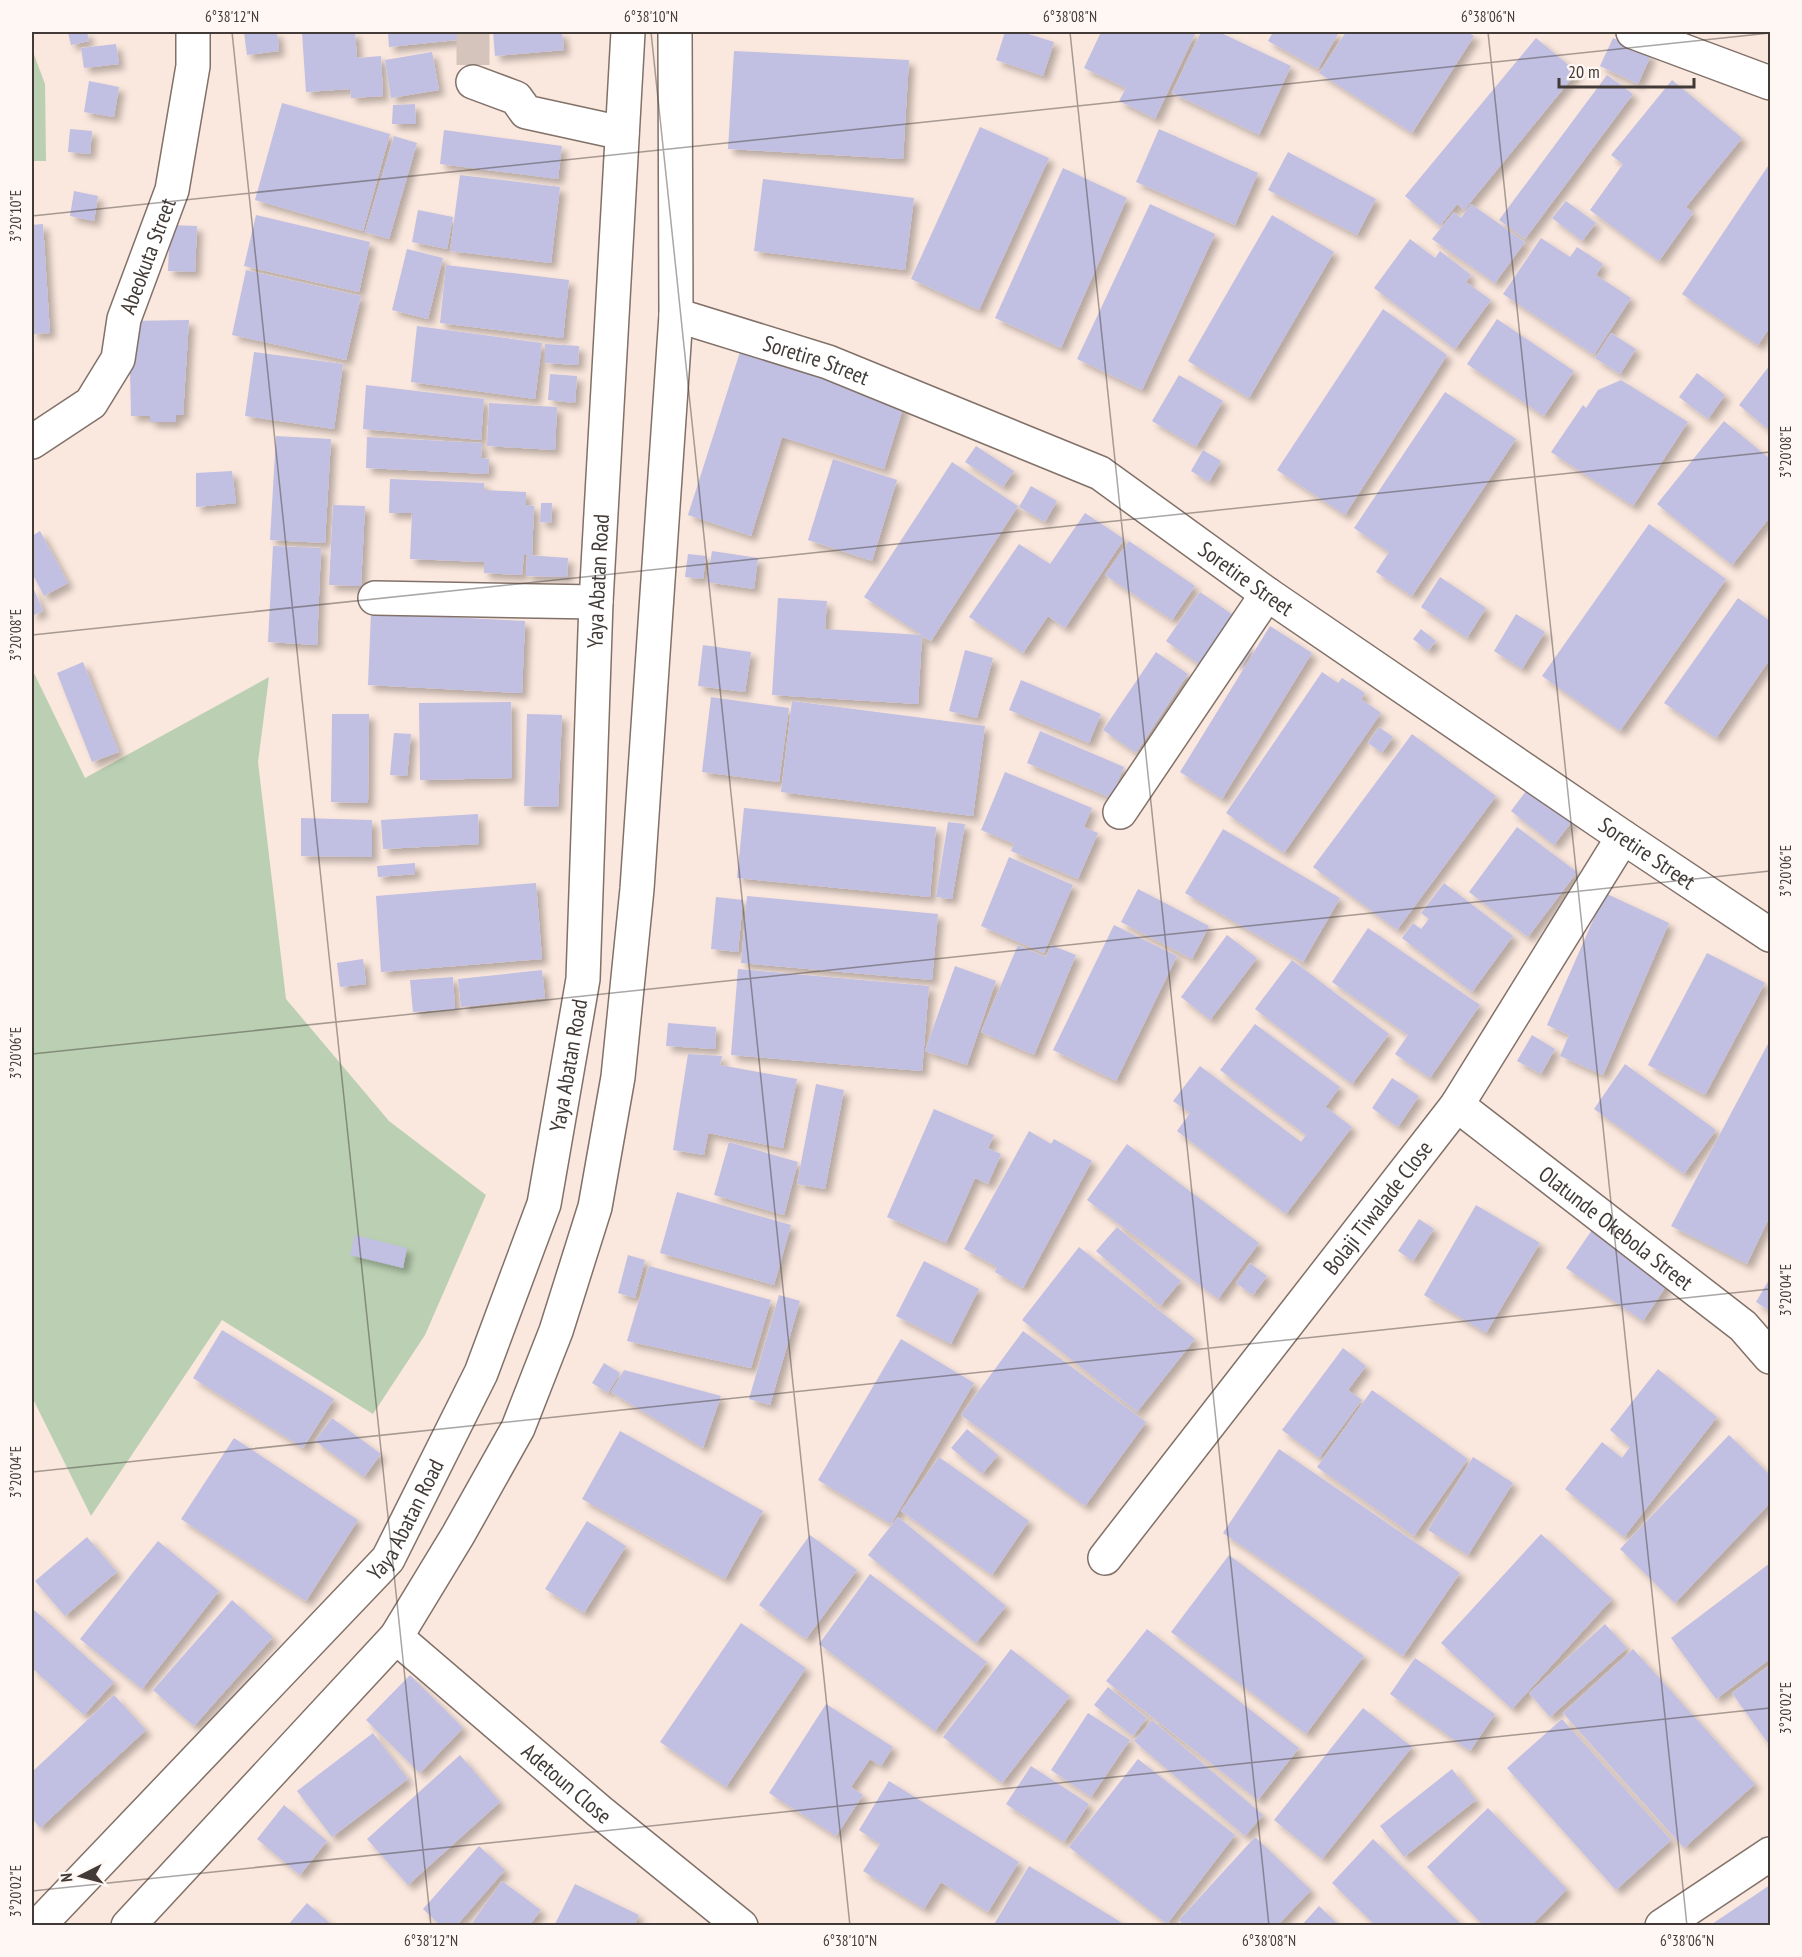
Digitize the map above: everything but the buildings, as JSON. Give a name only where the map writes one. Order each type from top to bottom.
[{"type":"main road","name":"Abeokuta Street","points":[[32,442],[91,403],[118,359],[124,319],[172,189],[193,66],[193,32]]},
{"type":"main road","name":"Yaya Abatan Road","points":[[38,1926],[388,1559],[481,1372],[544,1204],[582,979],[596,602],[628,32]]},
{"type":"main road","name":"Yaya Abatan Road","points":[[128,1926],[396,1637],[458,1535],[518,1428],[556,1331],[595,1207],[618,1077],[637,889],[676,315],[675,32]]},
{"type":"main road","points":[[1633,32],[1770,83]]},
{"type":"main road","points":[[473,82],[516,98],[526,112],[622,133]]},
{"type":"main road","name":"Soretire Street","points":[[676,315],[828,362],[1100,472],[1267,594],[1623,837],[1770,934]]},
{"type":"main road","points":[[1120,813],[1267,594]]},
{"type":"main road","points":[[375,598],[596,602]]},
{"type":"main road","name":"Bolaji Tiwalade Close","points":[[1105,1558],[1457,1105],[1623,837]]},
{"type":"main road","name":"Olatunde Okebola Street","points":[[1457,1105],[1743,1326],[1770,1357]]},
{"type":"main road","name":"Adetoun Close","points":[[396,1637],[599,1811],[741,1926]]},
{"type":"main road","points":[[1662,1926],[1770,1854]]},
{"type":"green space","points":[[32,49],[45,84],[46,161],[32,161]]},
{"type":"green space","points":[[32,669],[85,778],[269,677],[258,762],[286,999],[389,1121],[486,1195],[425,1335],[373,1414],[222,1320],[91,1516],[32,1397]]},
{"type":"tunnel","points":[[473,32],[473,82]]}]
